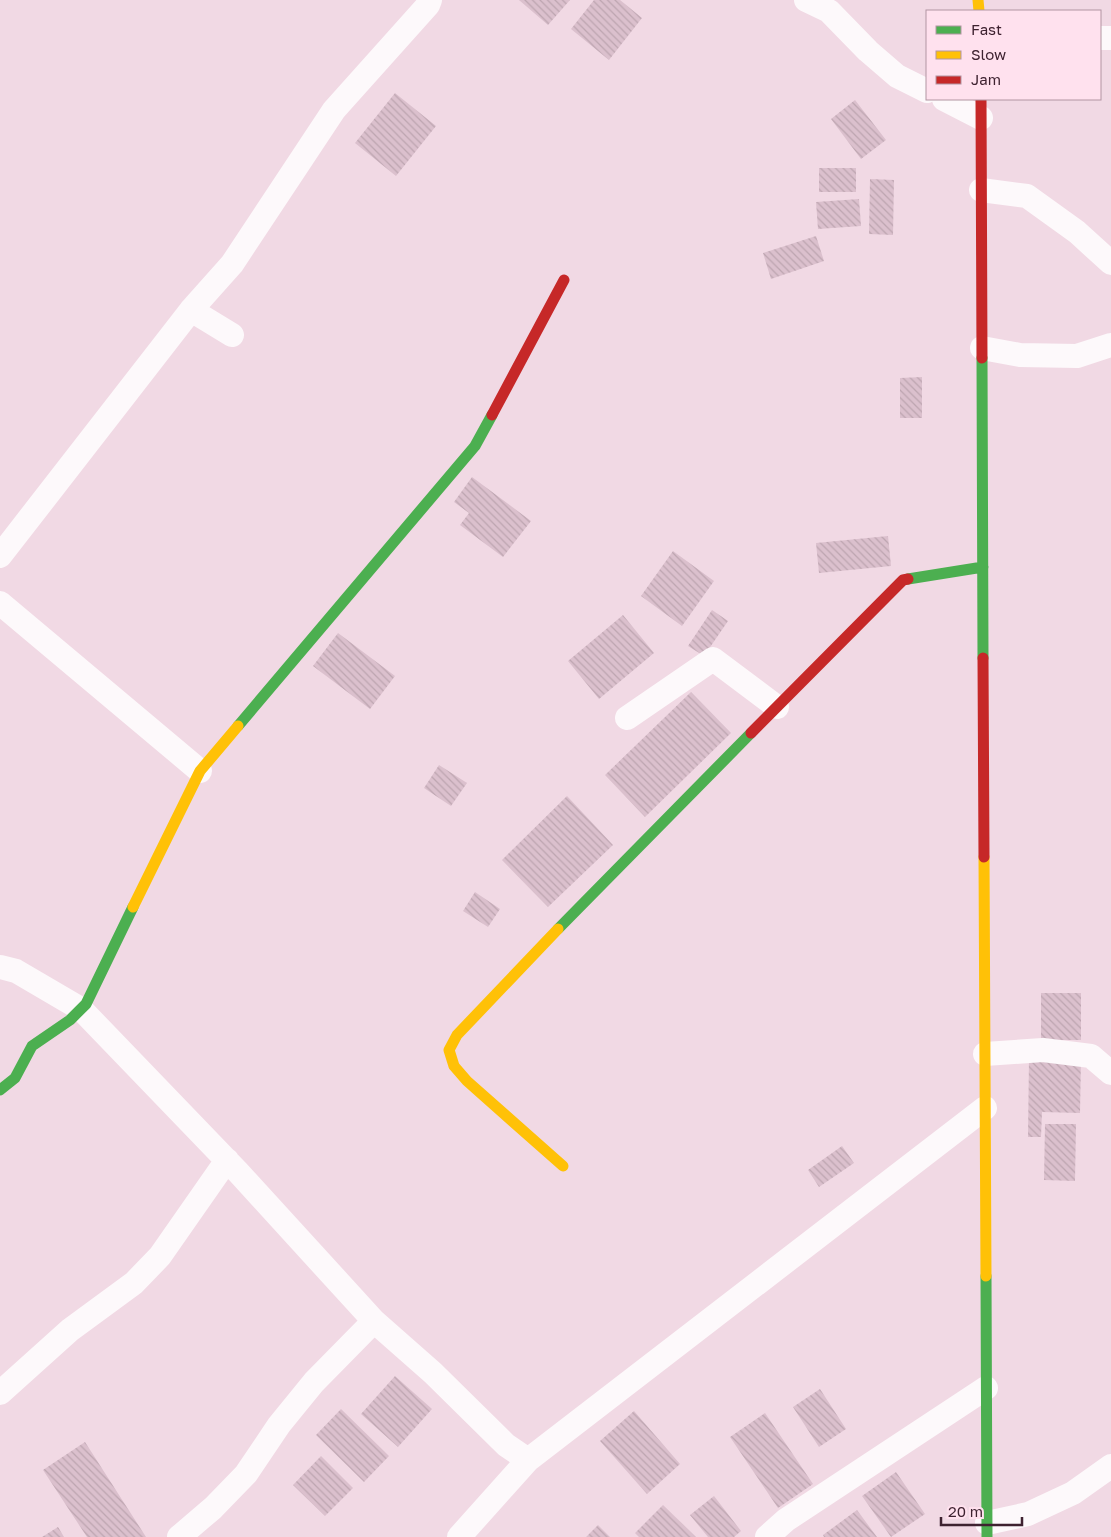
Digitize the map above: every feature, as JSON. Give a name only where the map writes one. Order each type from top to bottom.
[{"type":"street","points":[[0,556],[191,310],[232,264],[334,110],[428,5],[430,0]]},
{"type":"street","points":[[806,0],[829,11],[868,51],[897,76],[926,90]]},
{"type":"street","points":[[946,100],[962,107],[981,109],[987,1530],[1028,1514],[1073,1493],[1111,1466]]},
{"type":"street","points":[[981,190],[1027,196],[1077,232],[1111,262]]},
{"type":"street","points":[[0,1090],[15,1078],[32,1046],[70,1020],[86,1004],[200,771],[475,446],[564,280]]},
{"type":"street","points":[[191,310],[232,335]]},
{"type":"street","points":[[982,348],[1020,355],[1077,356],[1111,345]]},
{"type":"street","points":[[563,1166],[467,1081],[454,1066],[449,1050],[457,1035],[569,917],[903,580],[983,567]]},
{"type":"street","points":[[0,603],[200,771]]},
{"type":"street","points":[[627,718],[713,659],[777,707]]},
{"type":"street","points":[[0,967],[16,971],[82,1009],[227,1160],[374,1321],[433,1372],[506,1445],[528,1460]]},
{"type":"street","points":[[985,1054],[1042,1050],[1091,1056],[1111,1072]]},
{"type":"street","points":[[458,1537],[528,1460],[985,1108]]},
{"type":"street","points":[[0,1393],[70,1330],[134,1283],[160,1256],[227,1160]]},
{"type":"street","points":[[179,1537],[213,1508],[246,1474],[279,1425],[314,1382],[374,1321]]},
{"type":"street","points":[[767,1537],[786,1520],[986,1388]]},
{"type":"building","points":[[519,0],[570,0],[548,25]]},
{"type":"building","points":[[594,0],[620,0],[642,18],[609,60],[571,29]]},
{"type":"building","points":[[395,93],[436,126],[396,176],[355,143]]},
{"type":"building","points":[[855,100],[886,140],[861,159],[831,119]]},
{"type":"building","points":[[819,168],[856,168],[856,192],[819,192]]},
{"type":"building","points":[[870,179],[894,180],[893,235],[869,234]]},
{"type":"building","points":[[859,199],[861,226],[818,229],[816,202]]},
{"type":"building","points":[[816,236],[824,261],[771,279],[763,253]]},
{"type":"building","points":[[922,377],[922,418],[900,418],[900,378]]},
{"type":"building","points":[[472,477],[531,521],[503,557],[460,525],[469,513],[454,502]]},
{"type":"building","points":[[888,536],[891,566],[819,573],[816,543]]},
{"type":"building","points":[[673,551],[714,581],[682,626],[641,596]]},
{"type":"building","points":[[712,610],[728,621],[704,656],[688,646]]},
{"type":"building","points":[[623,615],[654,653],[599,699],[568,661]]},
{"type":"building","points":[[338,633],[395,676],[370,709],[313,666]]},
{"type":"building","points":[[691,692],[731,733],[645,817],[605,775]]},
{"type":"building","points":[[439,765],[467,783],[451,806],[424,788]]},
{"type":"building","points":[[567,796],[613,845],[548,907],[502,860]]},
{"type":"building","points":[[475,892],[500,909],[488,927],[463,911]]},
{"type":"building","points":[[1041,993],[1081,993],[1081,1040],[1041,1040]]},
{"type":"building","points":[[1029,1058],[1081,1059],[1080,1113],[1042,1112],[1041,1137],[1028,1137]]},
{"type":"building","points":[[1045,1124],[1076,1124],[1075,1181],[1044,1180]]},
{"type":"building","points":[[842,1146],[854,1163],[819,1187],[808,1170]]},
{"type":"building","points":[[395,1376],[432,1409],[398,1447],[361,1414]]},
{"type":"building","points":[[820,1389],[846,1429],[819,1447],[793,1407]]},
{"type":"building","points":[[341,1409],[389,1456],[364,1482],[316,1435]]},
{"type":"building","points":[[634,1411],[680,1464],[647,1494],[600,1441]]},
{"type":"building","points":[[765,1413],[813,1484],[778,1508],[730,1437]]},
{"type":"building","points":[[85,1442],[146,1537],[87,1537],[43,1470]]},
{"type":"building","points":[[321,1456],[353,1488],[325,1516],[293,1485]]},
{"type":"building","points":[[896,1472],[925,1514],[891,1537],[862,1496]]},
{"type":"building","points":[[714,1496],[741,1531],[734,1537],[708,1537],[690,1515]]},
{"type":"building","points":[[663,1505],[696,1537],[639,1537],[635,1533]]},
{"type":"building","points":[[857,1510],[877,1537],[824,1537],[823,1535]]},
{"type":"building","points":[[598,1525],[610,1537],[586,1537]]},
{"type":"building","points":[[58,1527],[64,1537],[42,1537]]},
{"type":"traffic: fast","points":[[982,358],[983,658]]},
{"type":"traffic: fast","points":[[238,726],[475,446],[492,415]]},
{"type":"traffic: fast","points":[[908,579],[983,567]]},
{"type":"traffic: fast","points":[[558,929],[751,733]]},
{"type":"traffic: fast","points":[[0,1090],[15,1078],[32,1046],[70,1020],[86,1004],[133,907]]},
{"type":"traffic: fast","points":[[986,1276],[987,1537]]},
{"type":"traffic: slow","points":[[978,0],[979,10]]},
{"type":"traffic: slow","points":[[133,907],[200,771],[238,726]]},
{"type":"traffic: slow","points":[[984,857],[986,1276]]},
{"type":"traffic: slow","points":[[558,929],[457,1035],[449,1050],[454,1066],[467,1081],[563,1166]]},
{"type":"traffic: jam","points":[[981,100],[982,358]]},
{"type":"traffic: jam","points":[[492,415],[564,280]]},
{"type":"traffic: jam","points":[[751,733],[903,580],[908,579]]},
{"type":"traffic: jam","points":[[983,658],[984,857]]}]
